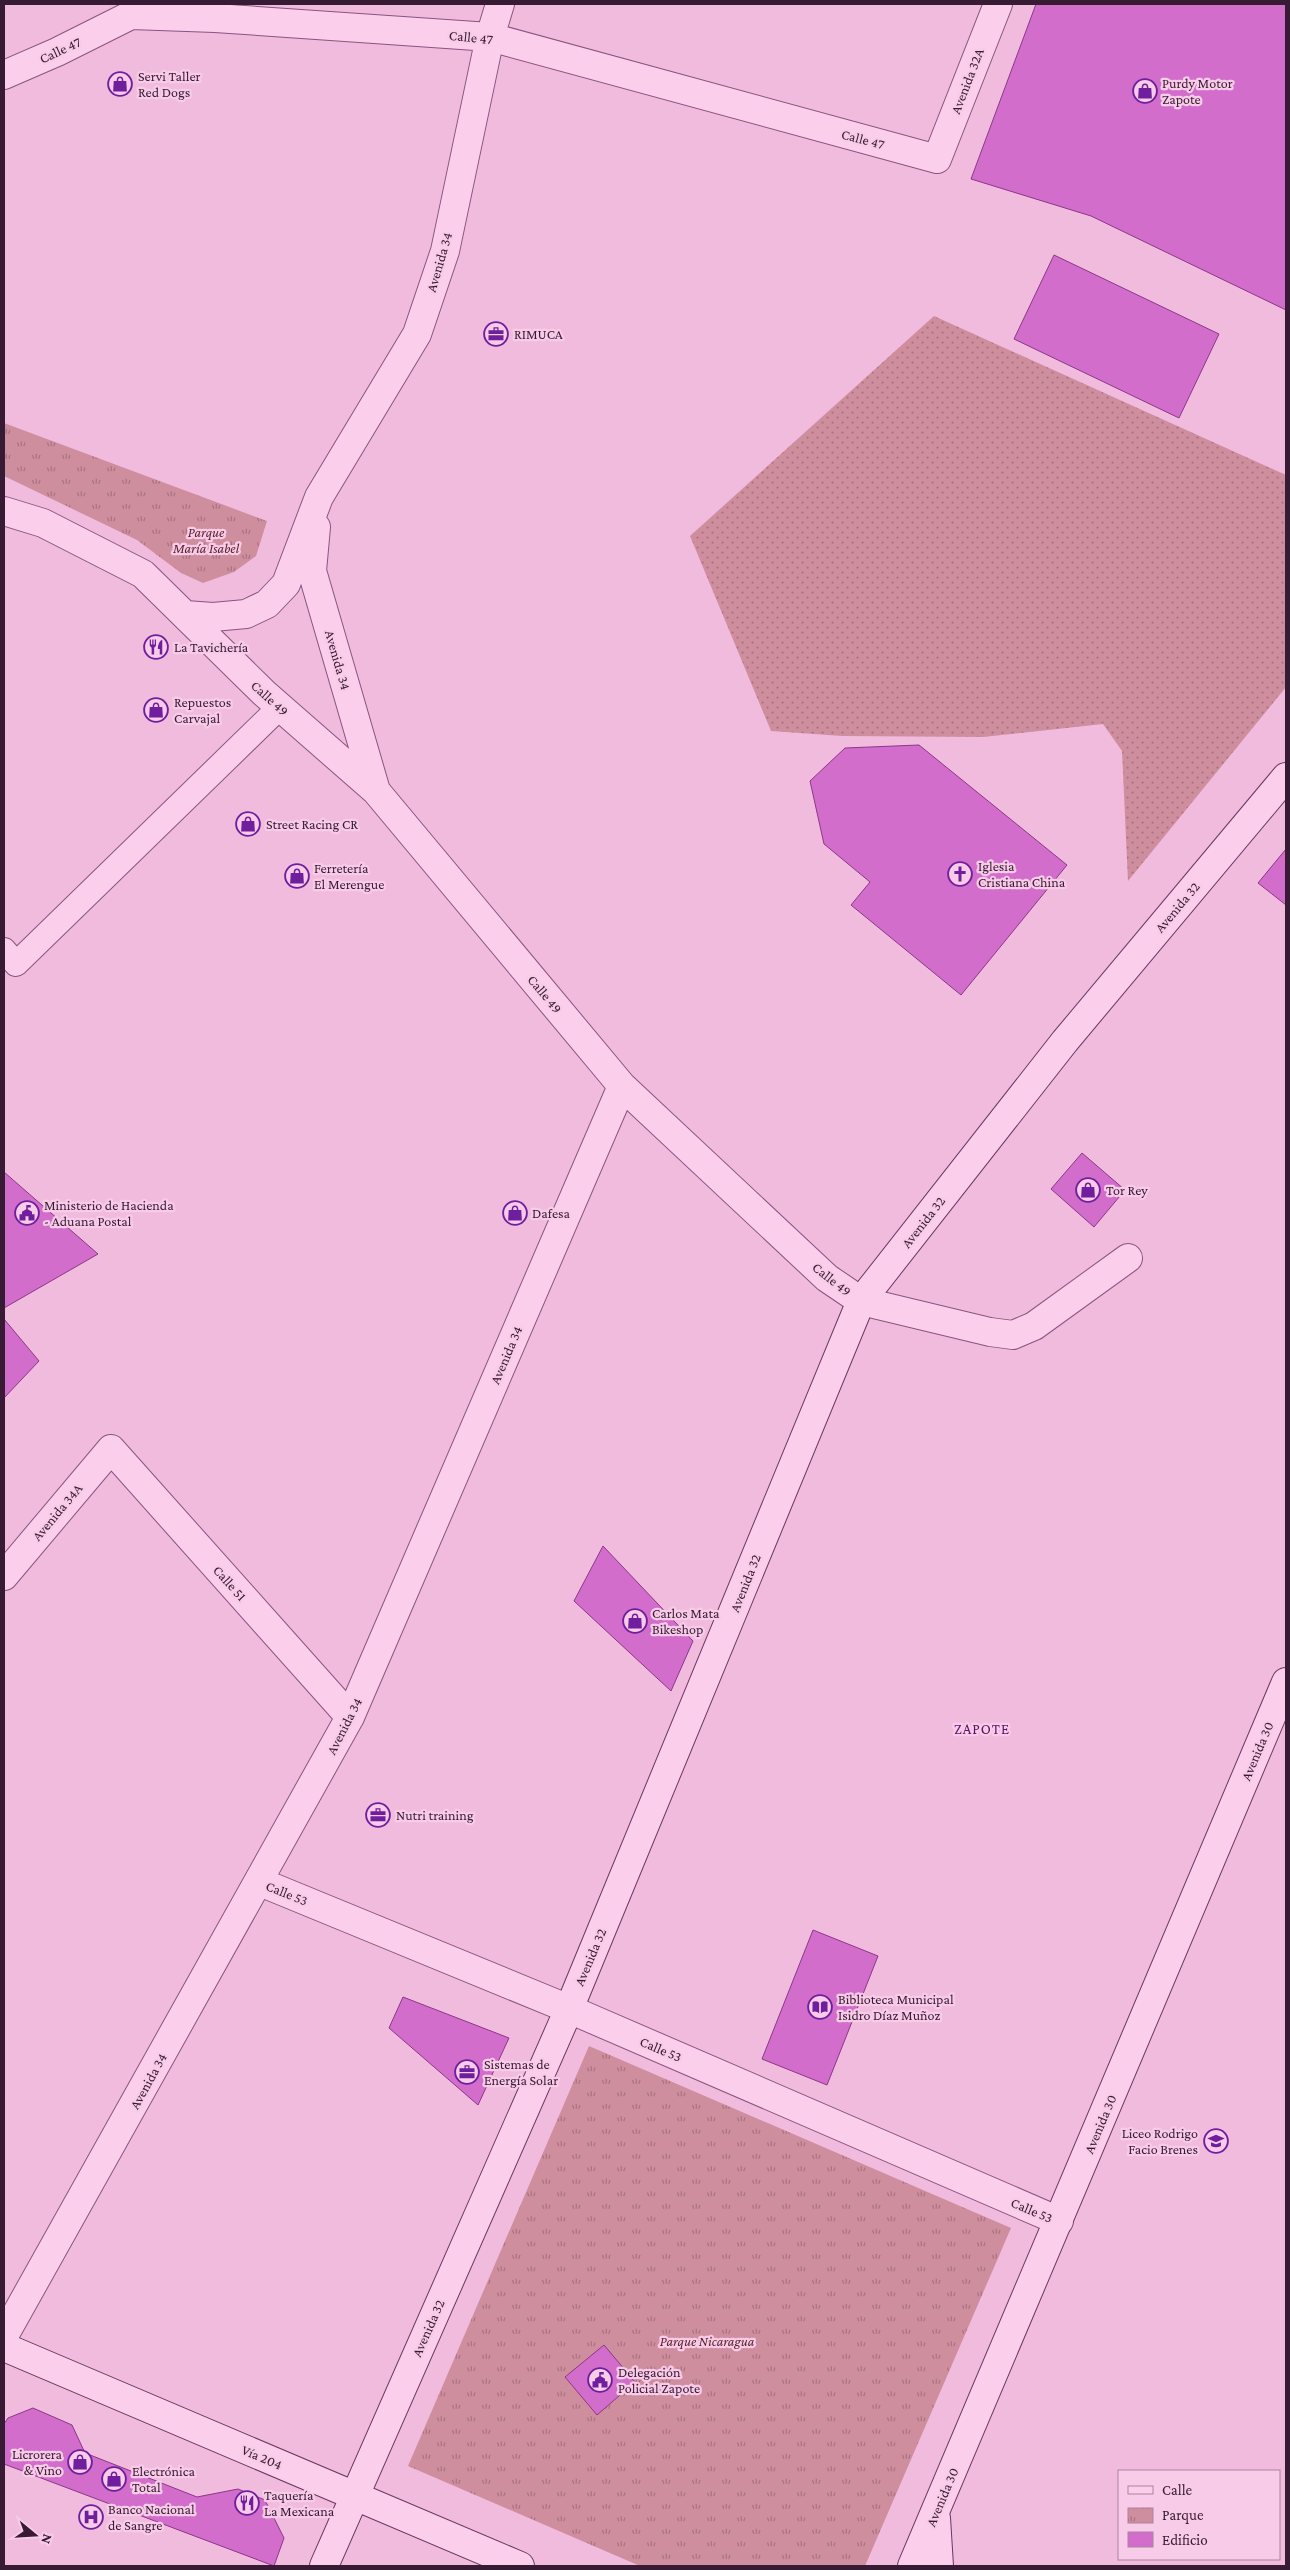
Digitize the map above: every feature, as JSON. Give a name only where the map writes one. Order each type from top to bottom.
[{"type":"street","name":"Avenida 34","points":[[185,615],[214,617],[246,614],[267,604],[286,584],[319,497],[417,334],[444,250],[490,37],[500,4]]},
{"type":"street","name":"Avenida 32A","points":[[937,159],[998,4]]},
{"type":"street","name":"Calle 47","points":[[4,75],[57,52],[131,15],[215,18],[490,37],[937,159]]},
{"type":"street","name":"Avenida 34","points":[[319,497],[312,571],[376,791]]},
{"type":"street","name":"Calle 49","points":[[4,511],[43,523],[144,574],[280,708],[376,791],[622,1086],[827,1278],[861,1301],[990,1332],[1013,1335],[1034,1326],[1128,1258]]},
{"type":"street","name":"Avenida 32","points":[[324,2566],[569,2009],[861,1301],[1065,1041],[1286,777]]},
{"type":"street","name":"Avenida 34","points":[[4,2336],[260,1882],[350,1717],[622,1086]]},
{"type":"street","name":"Calle 51","points":[[110,1449],[350,1717]]},
{"type":"street","name":"Avenida 34A","points":[[4,1576],[110,1449]]},
{"type":"street","name":"Avenida 30","points":[[912,2566],[1286,1682]]},
{"type":"street","name":"Calle 53","points":[[260,1882],[569,2009],[1059,2221]]},
{"type":"street","name":"Vía 204","points":[[4,2347],[520,2566]]},
{"type":"street","points":[[936,2513],[939,2566]]},
{"type":"lane","points":[[4,950],[16,964],[280,708]]},
{"type":"green space","points":[[934,316],[1286,475],[1286,687],[1128,881],[1122,751],[1103,724],[983,737],[842,736],[771,731],[690,536]]},
{"type":"green space","name":"Parque María Isabel","points":[[4,423],[267,521],[256,556],[234,572],[203,583],[181,573],[137,540],[4,476]]},
{"type":"green space","name":"Parque Nicaragua","points":[[589,2046],[1011,2228],[865,2566],[640,2566],[408,2466]]},
{"type":"building","name":"Purdy Motor Zapote","points":[[1036,4],[1286,4],[1286,310],[1091,216],[971,179]]},
{"type":"building","points":[[1054,255],[1219,334],[1179,418],[1014,339]]},
{"type":"building","name":"Iglesia Cristiana China","points":[[919,745],[1067,865],[961,995],[851,905],[870,882],[824,844],[810,781],[845,748]]},
{"type":"building","points":[[1286,849],[1286,905],[1258,883]]},
{"type":"building","name":"Tor Rey","points":[[1082,1153],[1125,1190],[1094,1227],[1051,1189]]},
{"type":"building","name":"Ministerio de Hacienda - Aduana Postal","points":[[4,1172],[98,1254],[4,1308]]},
{"type":"building","points":[[4,1319],[39,1361],[4,1398]]},
{"type":"building","name":"Carlos Mata Bikeshop","points":[[603,1546],[693,1641],[671,1691],[574,1601]]},
{"type":"building","name":"Biblioteca Municipal Isidro Díaz Muñoz","points":[[813,1930],[878,1956],[827,2085],[762,2059]]},
{"type":"building","name":"Sistemas de Energía Solar","points":[[403,1997],[509,2038],[478,2105],[389,2028]]},
{"type":"building","name":"Delegación Policial Zapote","points":[[604,2345],[635,2382],[597,2415],[565,2377]]},
{"type":"building","points":[[33,2408],[72,2425],[85,2453],[197,2497],[238,2489],[265,2500],[284,2538],[274,2566],[4,2464],[4,2424],[8,2418]]},
{"type":"place","name":"Servi Taller Red Dogs","points":[[120,84]]},
{"type":"place","name":"Purdy Motor Zapote","points":[[1145,91]]},
{"type":"place","name":"RIMUCA","points":[[496,334]]},
{"type":"place","name":"La Tavichería","points":[[156,647]]},
{"type":"place","name":"Repuestos Carvajal","points":[[156,710]]},
{"type":"place","name":"Street Racing CR","points":[[248,824]]},
{"type":"place","name":"Iglesia Cristiana China","points":[[960,874]]},
{"type":"place","name":"Ferretería El Merengue","points":[[297,876]]},
{"type":"place","name":"Tor Rey","points":[[1088,1190]]},
{"type":"place","name":"Ministerio de Hacienda - Aduana Postal","points":[[27,1213]]},
{"type":"place","name":"Dafesa","points":[[515,1213]]},
{"type":"place","name":"Carlos Mata Bikeshop","points":[[635,1621]]},
{"type":"place","name":"Nutri training","points":[[378,1815]]},
{"type":"place","name":"Biblioteca Municipal Isidro Díaz Muñoz","points":[[820,2007]]},
{"type":"place","name":"Sistemas de Energía Solar","points":[[467,2072]]},
{"type":"place","name":"Liceo Rodrigo Facio Brenes","points":[[1216,2141]]},
{"type":"place","name":"Delegación Policial Zapote","points":[[600,2380]]},
{"type":"place","name":"Licrorera & Vino","points":[[80,2462]]},
{"type":"place","name":"Electrónica Total","points":[[114,2479]]},
{"type":"place","name":"Taquería La Mexicana","points":[[247,2503]]},
{"type":"place","name":"Banco Nacional de Sangre","points":[[91,2517]]},
{"type":"district","name":"ZAPOTE","points":[[982,1729]]}]
